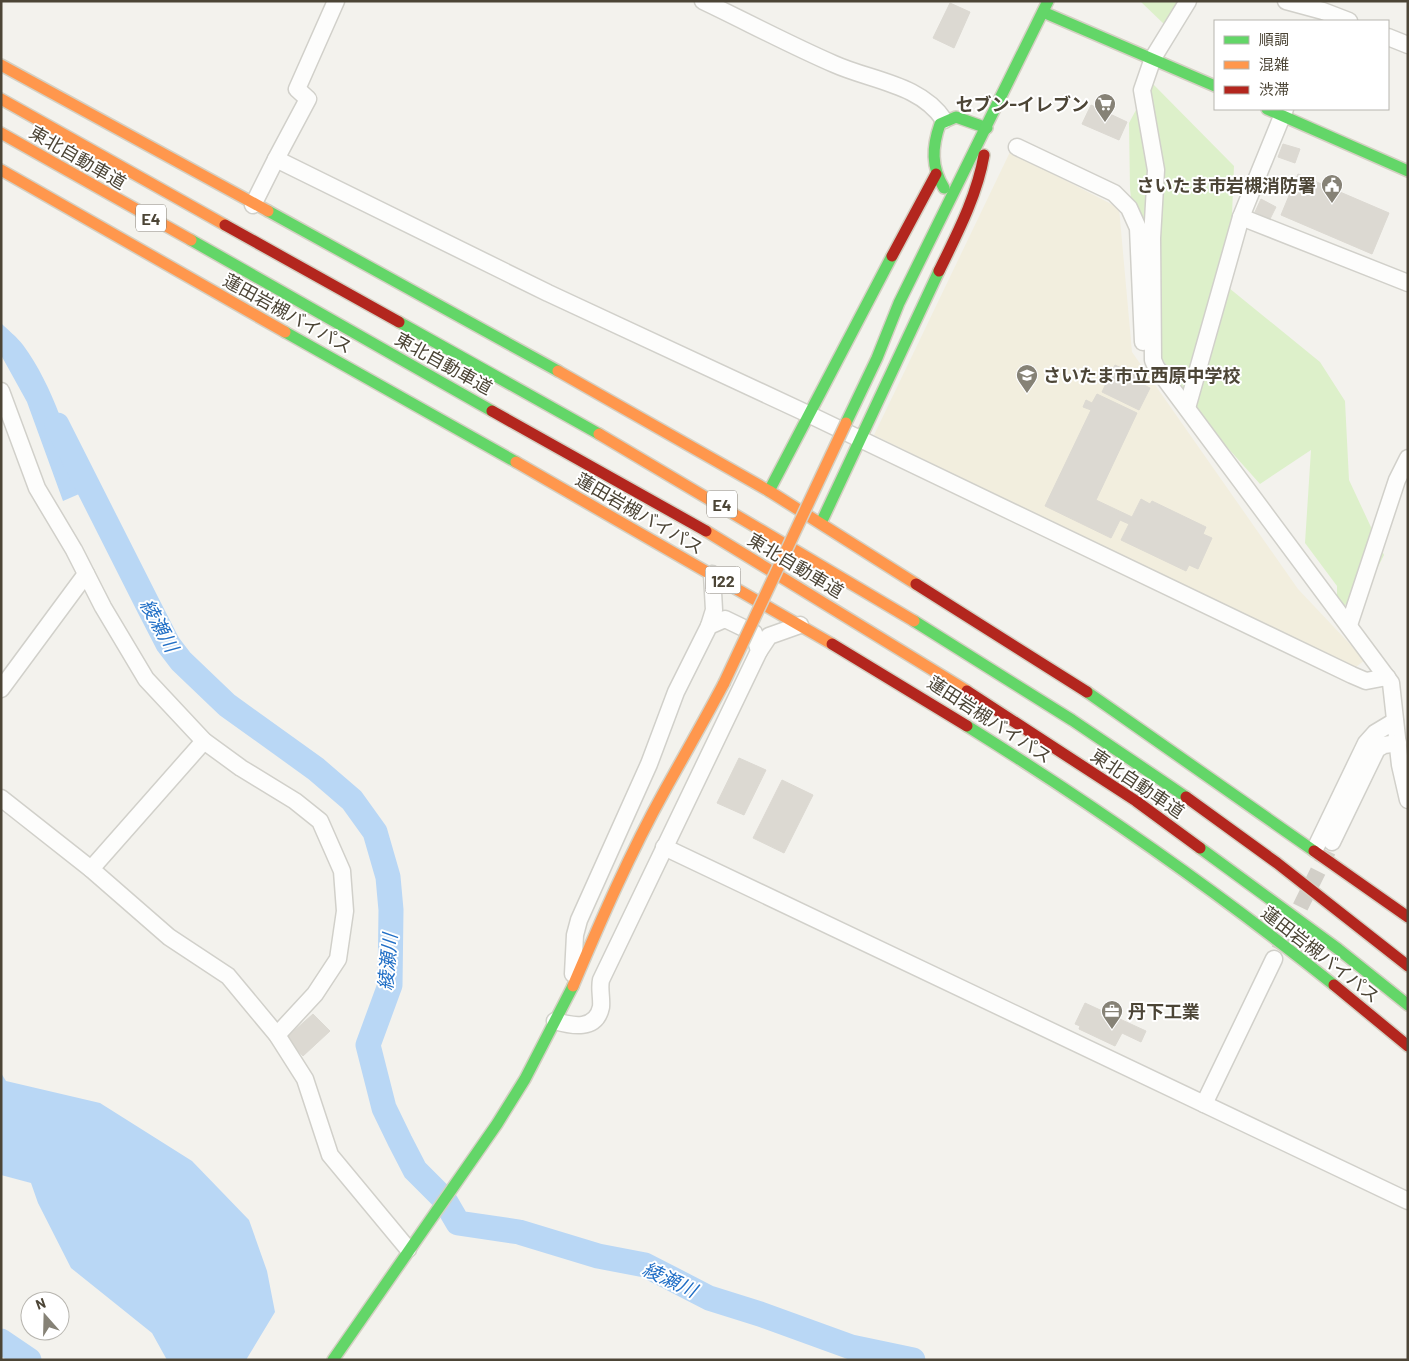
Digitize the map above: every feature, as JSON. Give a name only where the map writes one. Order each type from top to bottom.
[{"type":"main road","points":[[333,1360],[525,1079],[572,987],[601,919],[665,790],[691,747],[724,683],[877,358],[899,303],[1046,7],[1214,86]]},
{"type":"main road","points":[[1,65],[253,205],[520,349],[770,490],[1112,708],[1408,917]]},
{"type":"main road","name":"東北自動車道","points":[[1,98],[637,456],[945,639],[1058,710],[1182,796],[1273,861],[1408,966]]},
{"type":"main road","points":[[1278,111],[1408,171]]},
{"type":"main road","points":[[951,200],[936,174],[933,149],[940,124],[944,120],[956,118],[987,128]]},
{"type":"main road","points":[[821,523],[967,212],[981,174],[987,128]]},
{"type":"main road","name":"東北自動車道","points":[[1,133],[711,534],[981,699],[1136,801],[1338,949],[1408,1005]]},
{"type":"main road","name":"蓮田岩槻バイパス","points":[[1,170],[712,574],[929,701],[1141,840],[1296,954],[1408,1046]]},
{"type":"main road","points":[[770,490],[808,414],[936,174]]},
{"type":"main road","points":[[866,352],[899,303]]},
{"type":"main road","points":[[824,435],[833,417]]},
{"type":"main road","points":[[732,632],[795,498]]},
{"type":"main road","points":[[665,790],[694,712]]},
{"type":"street","points":[[253,205],[308,99],[297,89],[336,1]]},
{"type":"street","points":[[703,1],[836,65],[913,92],[933,106],[944,120]]},
{"type":"street","points":[[1153,360],[1152,238],[1156,170],[1142,90],[1153,58],[1188,1]]},
{"type":"street","points":[[1286,1],[1323,11],[1346,20]]},
{"type":"street","points":[[1389,37],[1408,45]]},
{"type":"street","points":[[1187,408],[1241,217],[1278,111]]},
{"type":"street","points":[[1016,147],[1114,193],[1130,208],[1138,228],[1143,344],[1156,367],[1391,683],[1398,743],[1408,800]]},
{"type":"street","points":[[276,159],[548,293],[808,414],[1352,675],[1366,681],[1387,677]]},
{"type":"street","points":[[1241,217],[1408,283]]},
{"type":"street","points":[[1,391],[37,488],[103,607],[146,679],[204,741],[241,768],[295,801],[320,821],[342,871],[346,911],[338,959],[315,994],[277,1035]]},
{"type":"street","points":[[1349,625],[1396,480],[1408,458]]},
{"type":"street","points":[[1,689],[86,574]]},
{"type":"street","points":[[572,987],[575,935],[579,920],[649,764],[676,692],[709,626],[714,610],[712,574]]},
{"type":"street","points":[[709,626],[725,619],[754,633],[759,652]]},
{"type":"street","points":[[555,1021],[573,1026],[585,1026],[598,1017],[601,1006],[599,988],[601,980],[759,652],[769,636],[800,625]]},
{"type":"street","points":[[1314,849],[1366,743],[1375,733],[1396,721]]},
{"type":"street","points":[[90,868],[204,741]]},
{"type":"street","points":[[1332,842],[1377,749],[1384,745],[1398,743]]},
{"type":"street","points":[[1,798],[90,868],[169,937],[228,976],[277,1035],[305,1078],[330,1155],[408,1249]]},
{"type":"street","points":[[664,848],[1408,1201]]},
{"type":"street","points":[[1204,1104],[1274,959]]},
{"type":"shaded area","name":"さいたま市立西原中学校","points":[[1010,152],[1119,208],[1132,352],[1298,589],[1365,660],[1352,670],[874,435]]},
{"type":"green space","points":[[1140,1],[1180,1],[1165,25]]},
{"type":"green space","points":[[1151,82],[1234,166],[1229,288],[1320,362],[1345,401],[1349,480],[1384,555],[1363,596],[1337,609],[1337,586],[1305,543],[1311,450],[1260,484],[1218,437],[1149,341],[1130,189],[1129,123]]},
{"type":"water","points":[[1,323],[21,342],[34,361],[44,379],[67,434],[86,491],[63,501],[27,402],[1,355]]},
{"type":"water","points":[[1,1073],[6,1081],[100,1103],[192,1161],[249,1220],[267,1271],[275,1312],[246,1360],[167,1360],[152,1333],[71,1268],[38,1203],[31,1183],[1,1175]]},
{"type":"building","points":[[950,3],[970,12],[954,48],[933,38]]},
{"type":"building","name":"セブン-イレブン","points":[[1091,105],[1127,122],[1119,140],[1082,124]]},
{"type":"building","points":[[1283,144],[1300,149],[1295,163],[1278,157]]},
{"type":"building","points":[[1298,174],[1389,213],[1372,254],[1281,215]]},
{"type":"building","points":[[1261,199],[1276,207],[1270,219],[1255,212]]},
{"type":"building","points":[[1115,365],[1136,375],[1134,380],[1150,388],[1139,410],[1102,392]]},
{"type":"building","points":[[1097,394],[1137,413],[1096,500],[1132,517],[1141,499],[1150,504],[1152,501],[1206,527],[1203,534],[1212,538],[1198,569],[1189,565],[1186,571],[1121,540],[1129,524],[1120,520],[1111,538],[1045,506],[1091,410],[1083,407],[1086,400],[1092,403]]},
{"type":"building","points":[[739,758],[766,770],[744,815],[717,803]]},
{"type":"building","points":[[782,780],[813,795],[784,853],[753,838]]},
{"type":"building","points":[[1085,1003],[1146,1031],[1141,1042],[1122,1033],[1115,1046],[1079,1029],[1080,1026],[1075,1024]]},
{"type":"building","points":[[313,1014],[330,1031],[303,1056],[286,1038]]},
{"type":"waterway","name":"綾瀬川","points":[[57,425],[168,644],[181,661],[227,705],[316,769],[352,800],[375,832],[388,877],[391,910],[390,985],[368,1045],[384,1108],[400,1141],[415,1170],[444,1199],[458,1223],[519,1232],[598,1256],[645,1265],[709,1298],[760,1314],[851,1347],[913,1360]]},
{"type":"waterway","points":[[1,1341],[29,1360]]},
{"type":"tunnel","points":[[1279,950],[1328,851]]},
{"type":"traffic: fast","points":[[846,423],[877,358],[899,303],[1048,1]]},
{"type":"traffic: fast","points":[[1043,12],[1214,86]]},
{"type":"traffic: fast","points":[[1269,110],[1408,171]]},
{"type":"traffic: fast","points":[[944,188],[937,172],[934,157],[935,141],[940,124],[956,117],[987,128]]},
{"type":"traffic: fast","points":[[268,211],[558,371]]},
{"type":"traffic: fast","points":[[191,240],[492,411]]},
{"type":"traffic: fast","points":[[769,491],[892,256]]},
{"type":"traffic: fast","points":[[821,523],[939,271]]},
{"type":"traffic: fast","points":[[399,322],[599,434]]},
{"type":"traffic: fast","points":[[285,332],[516,462]]},
{"type":"traffic: fast","points":[[914,621],[1072,720],[1186,797]]},
{"type":"traffic: fast","points":[[1087,692],[1314,851]]},
{"type":"traffic: fast","points":[[967,726],[1155,850],[1334,985]]},
{"type":"traffic: fast","points":[[1200,848],[1338,949],[1408,1005]]},
{"type":"traffic: fast","points":[[333,1360],[497,1124],[525,1079],[573,986]]},
{"type":"traffic: slow","points":[[1,65],[268,211]]},
{"type":"traffic: slow","points":[[1,99],[225,225]]},
{"type":"traffic: slow","points":[[1,133],[191,240]]},
{"type":"traffic: slow","points":[[1,170],[285,332]]},
{"type":"traffic: slow","points":[[558,371],[769,491],[916,584]]},
{"type":"traffic: slow","points":[[724,683],[846,423]]},
{"type":"traffic: slow","points":[[599,434],[914,621]]},
{"type":"traffic: slow","points":[[516,462],[832,644]]},
{"type":"traffic: slow","points":[[706,531],[967,691]]},
{"type":"traffic: slow","points":[[573,986],[628,862],[724,683]]},
{"type":"traffic: jam","points":[[939,271],[977,185],[984,155]]},
{"type":"traffic: jam","points":[[892,256],[936,174]]},
{"type":"traffic: jam","points":[[225,225],[399,322]]},
{"type":"traffic: jam","points":[[492,411],[706,531]]},
{"type":"traffic: jam","points":[[916,584],[1087,692]]},
{"type":"traffic: jam","points":[[832,644],[967,726]]},
{"type":"traffic: jam","points":[[967,691],[1136,801],[1200,848]]},
{"type":"traffic: jam","points":[[1186,797],[1277,863],[1408,966]]},
{"type":"traffic: jam","points":[[1314,851],[1408,917]]},
{"type":"traffic: jam","points":[[1334,985],[1408,1046]]},
{"type":"place","name":"セブン-イレブン","points":[[1105,123]]},
{"type":"place","name":"さいたま市岩槻消防署","points":[[1332,204]]},
{"type":"place","name":"さいたま市立西原中学校","points":[[1027,394]]},
{"type":"place","name":"丹下工業","points":[[1112,1030]]}]
